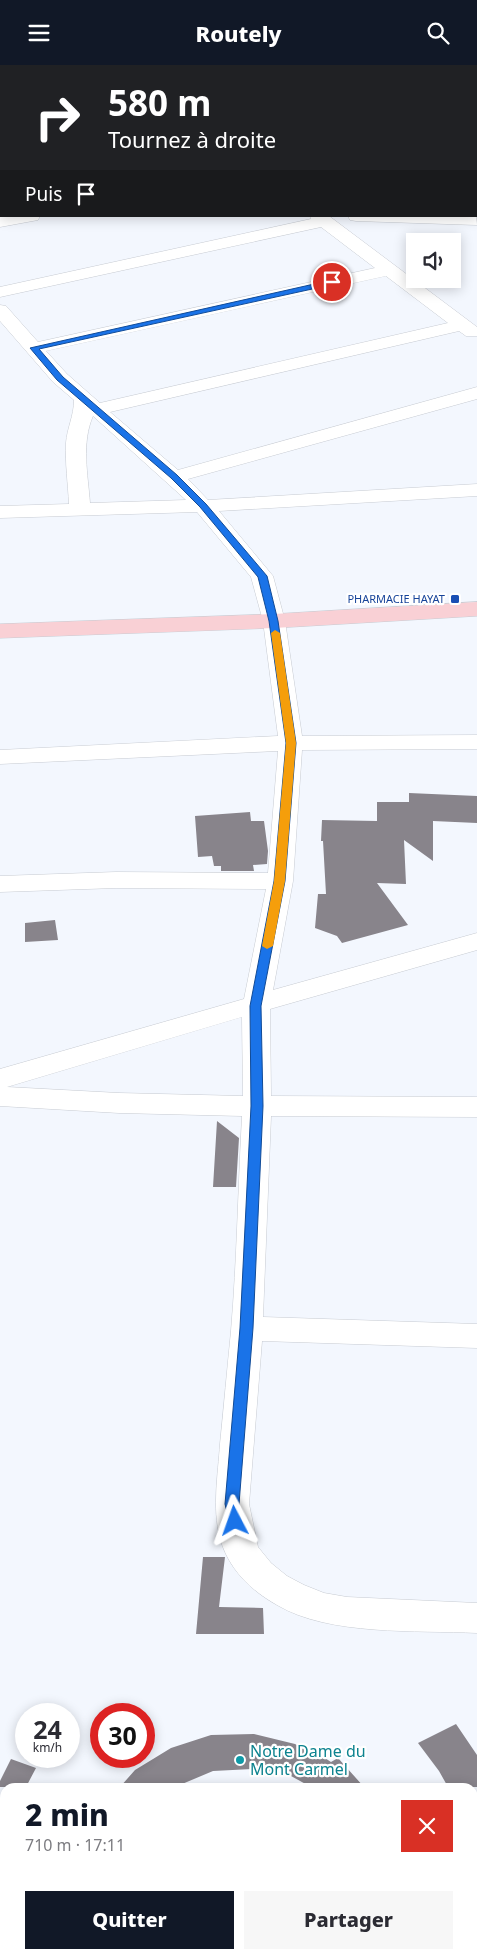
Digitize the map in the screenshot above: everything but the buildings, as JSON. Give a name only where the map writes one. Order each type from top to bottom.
[{"type":"street","points":[[0,222],[27,217]]},
{"type":"street","points":[[386,217],[477,220]]},
{"type":"street","points":[[0,292],[321,219],[477,336]]},
{"type":"street","points":[[34,348],[388,270]]},
{"type":"street","points":[[0,310],[60,379],[174,477],[203,505],[262,576],[274,621],[291,743],[280,881],[256,1006],[257,1106],[247,1328],[232,1504],[237,1537],[249,1563],[259,1573],[291,1596],[322,1608],[346,1612],[477,1618]]},
{"type":"street","points":[[80,508],[76,443],[79,425],[90,404],[462,325]]},
{"type":"street","points":[[174,477],[477,393]]},
{"type":"street","points":[[0,511],[203,505],[477,490]]},
{"type":"street","points":[[0,631],[274,621],[477,609]]},
{"type":"street","points":[[0,757],[291,743],[477,742]]},
{"type":"street","points":[[0,884],[116,879],[280,881]]},
{"type":"street","points":[[0,1079],[135,1038],[256,1006],[477,941]]},
{"type":"street","points":[[0,1096],[117,1103],[477,1107]]},
{"type":"street","points":[[247,1328],[477,1336]]},
{"type":"slow traffic","points":[[267,946],[280,881],[291,743],[275,633]]},
{"type":"place","name":"PHARMACIE HAYAT","points":[[455,599]]},
{"type":"place","name":"Notre Dame du Mont Carmel","points":[[240,1760]]},
{"type":"route","points":[[235,1521],[232,1504],[247,1328],[257,1106],[256,1006],[280,881],[291,743],[274,621],[262,576],[203,505],[174,477],[60,379],[34,348],[332,282]]}]
